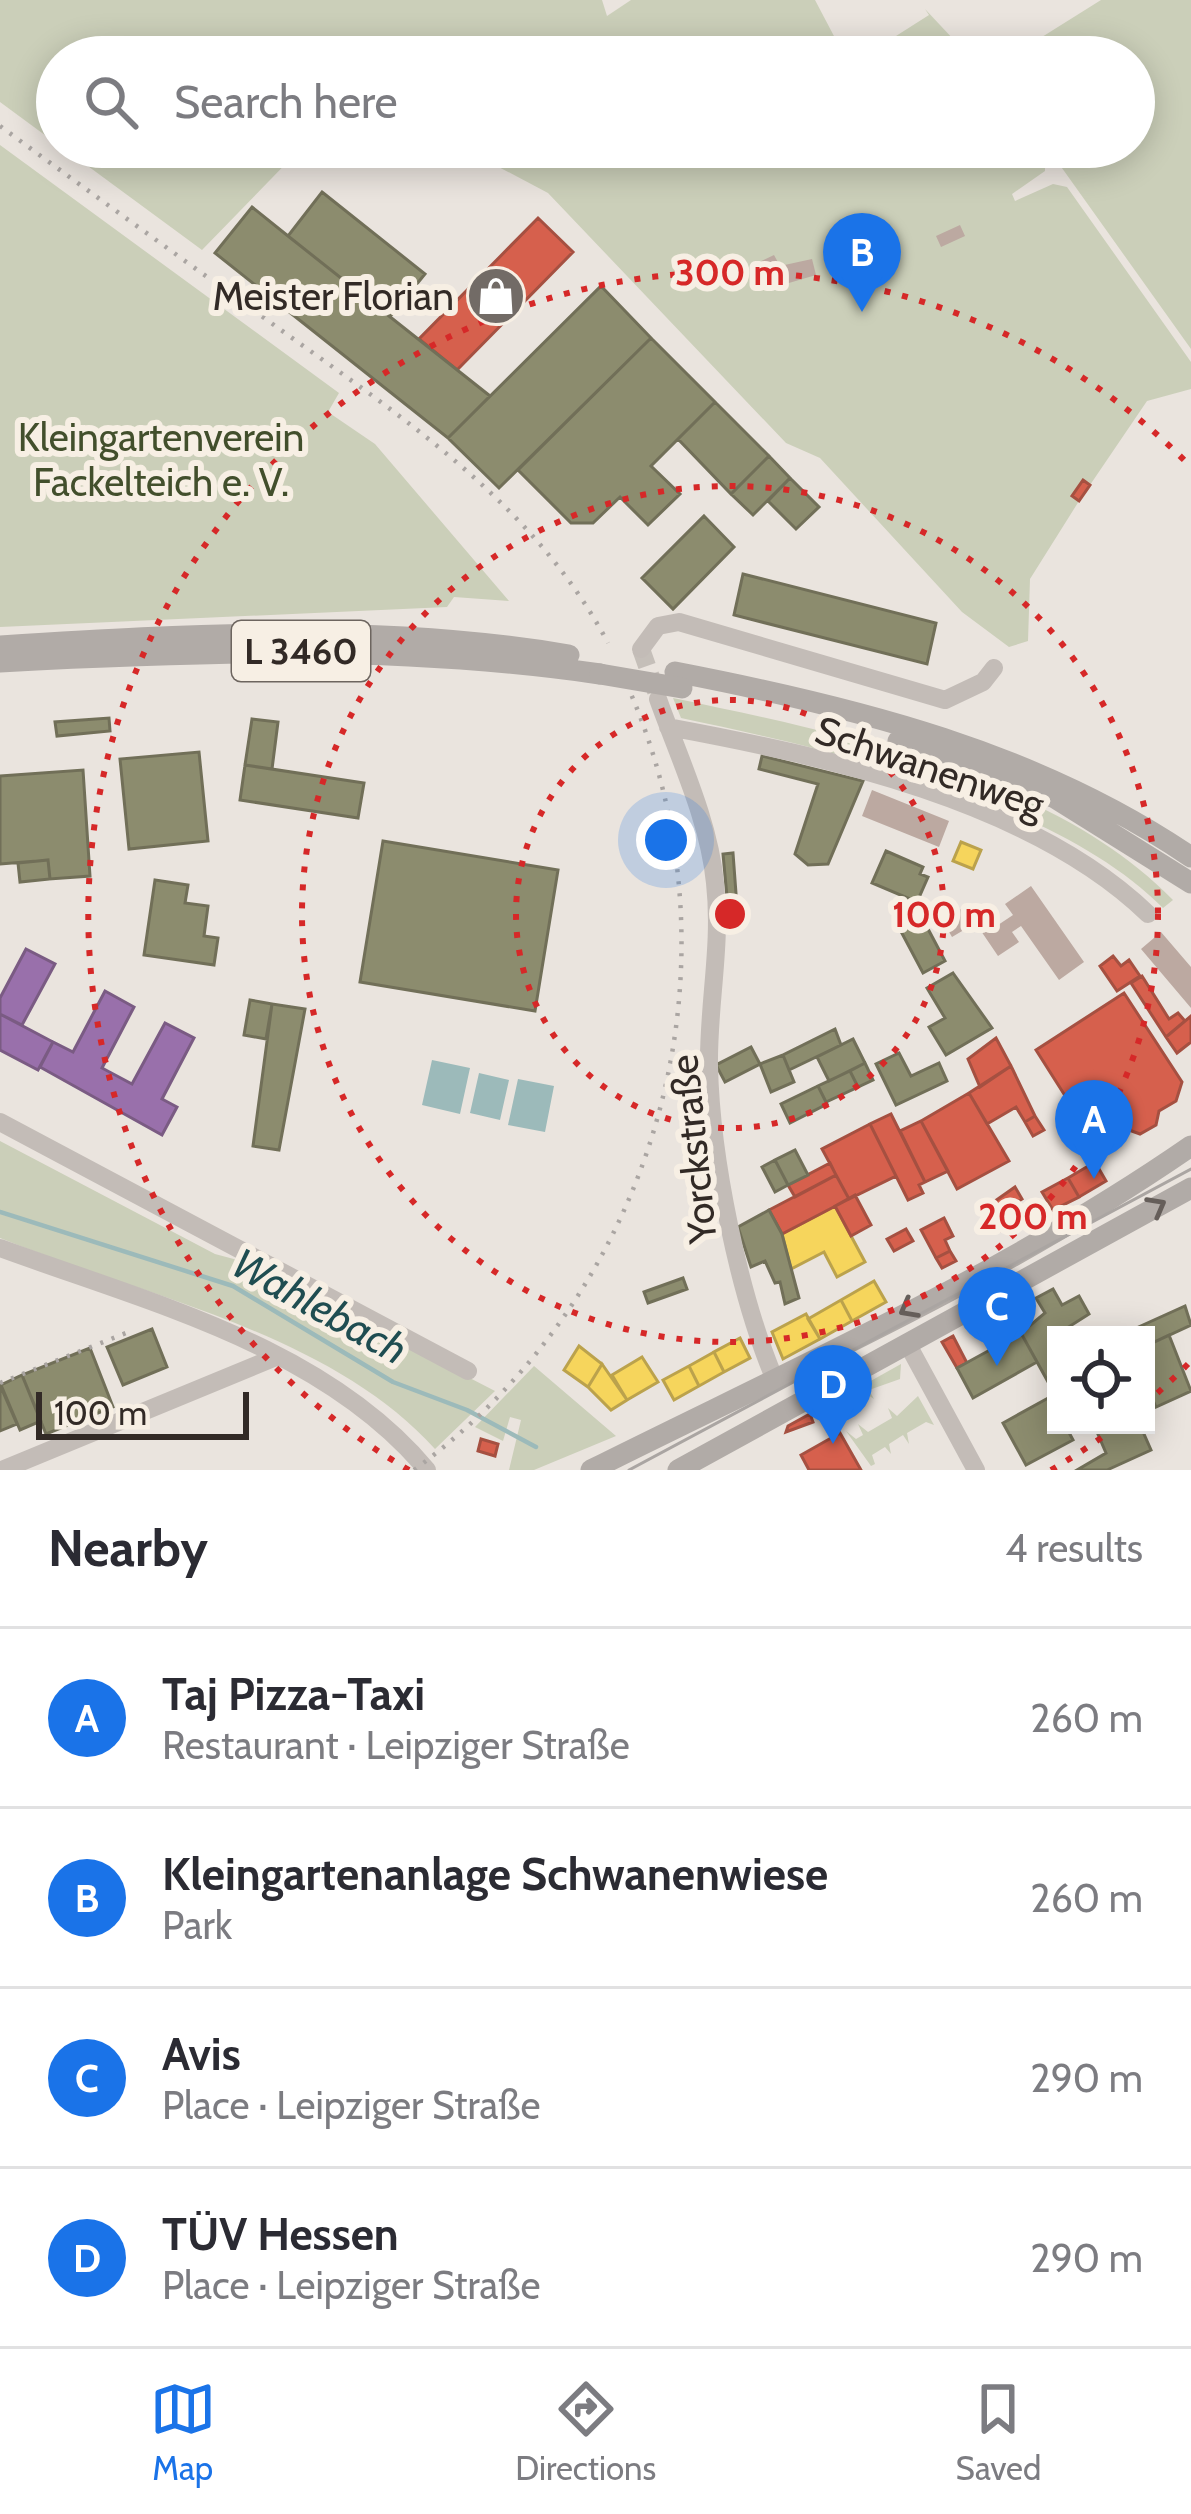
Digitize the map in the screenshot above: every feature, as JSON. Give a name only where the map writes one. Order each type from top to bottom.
[{"type":"main road","name":"L 3460","points":[[0,646],[249,632],[353,633],[597,666],[827,705],[997,754],[1104,803],[1191,857]]},
{"type":"main road","name":"L 3460","points":[[0,662],[325,651],[597,666]]},
{"type":"main road","name":"L 3460","points":[[679,680],[838,722],[1055,797],[1191,883]]},
{"type":"main road","points":[[591,1470],[775,1380],[1131,1189],[1191,1146]]},
{"type":"main road","points":[[678,1470],[1191,1188]]},
{"type":"street","points":[[641,649],[658,626],[679,622],[945,700],[983,682],[994,668]]},
{"type":"street","name":"Yorckstraße","points":[[658,699],[715,878],[719,956],[709,1066],[729,1225],[775,1380]]},
{"type":"street","name":"Schwanenweg","points":[[668,727],[780,749],[972,810],[1109,876],[1148,914]]},
{"type":"street","points":[[0,1122],[468,1371]]},
{"type":"street","points":[[0,1248],[160,1306],[276,1357],[369,1408],[427,1470]]},
{"type":"street","points":[[907,1343],[976,1470]]},
{"type":"street","points":[[2,1470],[276,1357]]},
{"type":"green space","points":[[0,0],[602,0],[607,16],[631,0],[815,0],[834,36],[36,36],[36,129],[0,102]]},
{"type":"green space","points":[[1101,0],[1191,0],[1191,349],[1062,168],[1155,168],[1155,36],[1044,36]]},
{"type":"green space","points":[[925,9],[950,36],[896,36],[929,15]]},
{"type":"green space","name":"Kleingartenverein Fackelteich e. V.","points":[[0,145],[339,393],[328,412],[375,444],[509,601],[454,597],[447,607],[0,627]]},
{"type":"green space","points":[[91,168],[282,168],[202,250]]},
{"type":"green space","points":[[501,168],[1045,168],[1012,194],[1015,201],[1053,184],[1067,187],[1191,362],[1191,389],[1147,401],[1090,485],[1084,481],[1072,496],[1079,501],[1030,579],[1028,641],[1009,647],[962,612],[820,458],[786,443],[548,193]]},
{"type":"green space","points":[[673,698],[871,744],[1005,791],[1067,821],[1124,857],[1173,900],[1163,908],[1117,870],[1002,808],[870,763],[681,718]]},
{"type":"green space","points":[[0,1141],[215,1254],[245,1262],[495,1391],[435,1449],[392,1409],[288,1346],[0,1238]]},
{"type":"green space","points":[[901,1364],[900,1379],[869,1390],[874,1399],[865,1393],[846,1403],[847,1414],[841,1406],[821,1417],[817,1411]]},
{"type":"green space","points":[[534,1366],[616,1436],[534,1470],[509,1470],[521,1420],[510,1417],[503,1441],[475,1427]]},
{"type":"green space","points":[[918,1396],[934,1425],[926,1422],[907,1433],[909,1444],[903,1435],[889,1444],[891,1454],[885,1447],[872,1455],[875,1464],[871,1466],[846,1431],[856,1439],[863,1435],[858,1424],[868,1432],[892,1418],[888,1408],[897,1416]]},
{"type":"water","points":[[432,1060],[470,1068],[460,1114],[422,1105]]},
{"type":"water","points":[[479,1073],[509,1080],[500,1120],[470,1113]]},
{"type":"water","points":[[518,1079],[554,1086],[545,1132],[508,1125]]},
{"type":"building: Homes","points":[[961,842],[981,850],[973,869],[953,861]]},
{"type":"building: Homes","points":[[835,1206],[865,1262],[837,1277],[824,1252],[791,1269],[782,1234]]},
{"type":"building: Homes","points":[[874,1281],[886,1302],[852,1321],[841,1300]]},
{"type":"building: Homes","points":[[841,1300],[852,1321],[820,1339],[808,1319]]},
{"type":"building: Homes","points":[[806,1314],[820,1339],[783,1359],[772,1332]]},
{"type":"building: Homes","points":[[740,1338],[750,1358],[724,1372],[714,1352]]},
{"type":"building: Homes","points":[[579,1346],[602,1364],[588,1387],[564,1370]]},
{"type":"building: Homes","points":[[714,1352],[724,1372],[699,1386],[689,1366]]},
{"type":"building: Homes","points":[[642,1357],[658,1382],[627,1400],[612,1375]]},
{"type":"building: Homes","points":[[602,1364],[627,1400],[611,1410],[588,1387]]},
{"type":"building: Homes","points":[[689,1366],[699,1386],[674,1400],[663,1380]]},
{"type":"building: Shops","name":"Meister Florian","points":[[538,218],[573,252],[457,370],[419,339]]},
{"type":"building: Shops","points":[[1083,480],[1090,485],[1079,501],[1072,496]]},
{"type":"building: Shops","points":[[1113,956],[1121,966],[1129,960],[1140,976],[1117,991],[1100,966]]},
{"type":"building: Shops","points":[[1142,976],[1169,1019],[1178,1013],[1185,1021],[1166,1037],[1131,983]]},
{"type":"building: Shops","points":[[1124,993],[1182,1082],[1176,1101],[1159,1111],[1156,1125],[1140,1134],[1129,1130],[1113,1141],[1092,1138],[1036,1050]]},
{"type":"building: Shops","points":[[1191,1016],[1191,1042],[1177,1053],[1166,1037]]},
{"type":"building: Shops","points":[[996,1038],[1011,1066],[980,1087],[968,1059]]},
{"type":"building: Shops","points":[[1011,1066],[1035,1116],[1025,1122],[1016,1107],[987,1124],[969,1093]]},
{"type":"building: Shops","points":[[969,1093],[1009,1161],[957,1189],[921,1121]]},
{"type":"building: Shops","points":[[891,1114],[925,1182],[919,1185],[923,1193],[908,1200],[870,1124]]},
{"type":"building: Shops","points":[[1035,1116],[1044,1130],[1033,1136],[1025,1122]]},
{"type":"building: Shops","points":[[921,1121],[948,1171],[925,1182],[900,1131]]},
{"type":"building: Shops","points":[[870,1124],[896,1176],[849,1199],[822,1149]]},
{"type":"building: Shops","points":[[1095,1162],[1106,1181],[1079,1197],[1068,1178]]},
{"type":"building: Shops","points":[[830,1163],[836,1175],[795,1197],[788,1185]]},
{"type":"building: Shops","points":[[836,1175],[849,1199],[782,1234],[769,1210]]},
{"type":"building: Shops","points":[[1068,1178],[1079,1197],[1053,1210],[1042,1192]]},
{"type":"building: Shops","points":[[1015,1187],[1022,1199],[1004,1210],[1012,1223],[1001,1230],[988,1206]]},
{"type":"building: Shops","points":[[855,1195],[871,1225],[851,1236],[835,1206]]},
{"type":"building: Shops","points":[[944,1218],[953,1236],[945,1240],[950,1251],[936,1258],[921,1230]]},
{"type":"building: Shops","points":[[906,1229],[913,1241],[894,1251],[887,1239]]},
{"type":"building: Shops","points":[[950,1251],[956,1261],[942,1268],[936,1258]]},
{"type":"building: Shops","points":[[953,1336],[967,1363],[957,1368],[942,1342]]},
{"type":"building: Shops","points":[[810,1414],[813,1422],[786,1432],[788,1426]]},
{"type":"building: Shops","points":[[840,1433],[861,1470],[809,1470],[801,1455]]},
{"type":"building: Shops","points":[[481,1439],[498,1444],[495,1456],[478,1451]]},
{"type":"building: Offices","points":[[26,949],[55,964],[22,1025],[0,1014],[0,998]]},
{"type":"building: Offices","points":[[105,991],[134,1007],[102,1068],[132,1084],[165,1023],[194,1038],[162,1099],[177,1107],[162,1135],[40,1067],[53,1042],[73,1052]]},
{"type":"building: Offices","points":[[0,1014],[53,1042],[38,1070],[0,1050]]},
{"type":"building: Industry","points":[[322,192],[425,274],[390,317],[288,236]]},
{"type":"building: Industry","points":[[252,207],[490,396],[448,438],[215,253]]},
{"type":"building: Industry","points":[[601,286],[651,338],[499,488],[448,438]]},
{"type":"building: Industry","points":[[651,338],[715,402],[651,466],[680,494],[648,525],[620,497],[593,523],[571,523],[518,470]]},
{"type":"building: Industry","points":[[715,402],[769,456],[731,494],[678,439]]},
{"type":"building: Industry","points":[[769,456],[790,478],[753,515],[731,494]]},
{"type":"building: Industry","points":[[790,478],[819,507],[796,529],[768,501]]},
{"type":"building: Industry","points":[[704,516],[734,547],[673,609],[642,578]]},
{"type":"building: Industry","points":[[743,574],[936,623],[927,664],[734,615]]},
{"type":"building: Industry","points":[[109,718],[110,731],[57,736],[55,722]]},
{"type":"building: Industry","points":[[252,719],[278,722],[272,769],[245,765]]},
{"type":"building: Industry","points":[[199,752],[208,841],[129,849],[120,759]]},
{"type":"building: Industry","points":[[762,756],[863,781],[828,864],[808,865],[795,854],[818,784],[759,769]]},
{"type":"building: Industry","points":[[245,765],[364,783],[358,818],[240,800]]},
{"type":"building: Industry","points":[[83,770],[90,876],[50,879],[48,860],[0,864],[0,776]]},
{"type":"building: Industry","points":[[383,841],[558,870],[535,1011],[360,982]]},
{"type":"building: Industry","points":[[886,851],[923,867],[920,874],[928,877],[917,902],[872,883]]},
{"type":"building: Industry","points":[[733,853],[737,907],[728,908],[723,854]]},
{"type":"building: Industry","points":[[48,860],[50,879],[20,882],[18,863]]},
{"type":"building: Industry","points":[[155,880],[188,885],[185,903],[208,906],[204,936],[218,938],[214,965],[144,955]]},
{"type":"building: Industry","points":[[918,910],[945,961],[923,973],[896,922]]},
{"type":"building: Industry","points":[[953,973],[992,1028],[946,1055],[929,1027],[945,1018],[927,988]]},
{"type":"building: Industry","points":[[250,1000],[272,1004],[266,1039],[244,1035]]},
{"type":"building: Industry","points":[[272,1004],[305,1009],[279,1150],[253,1146]]},
{"type":"building: Industry","points":[[835,1029],[841,1045],[789,1070],[783,1055]]},
{"type":"building: Industry","points":[[853,1039],[865,1063],[829,1081],[817,1057]]},
{"type":"building: Industry","points":[[751,1047],[760,1064],[725,1082],[716,1065]]},
{"type":"building: Industry","points":[[899,1053],[911,1076],[939,1063],[947,1081],[896,1105],[876,1064]]},
{"type":"building: Industry","points":[[783,1055],[794,1082],[771,1092],[760,1064]]},
{"type":"building: Industry","points":[[865,1063],[873,1080],[858,1087],[850,1071]]},
{"type":"building: Industry","points":[[850,1071],[858,1087],[826,1102],[818,1086]]},
{"type":"building: Industry","points":[[818,1086],[827,1104],[790,1123],[781,1104]]},
{"type":"building: Industry","points":[[795,1150],[808,1175],[788,1185],[775,1160]]},
{"type":"building: Industry","points":[[775,1160],[788,1185],[775,1192],[762,1167]]},
{"type":"building: Industry","points":[[769,1210],[782,1234],[799,1298],[785,1304],[780,1282],[775,1283],[765,1261],[751,1267],[738,1227]]},
{"type":"building: Industry","points":[[683,1278],[687,1289],[648,1303],[644,1292]]},
{"type":"building: Industry","points":[[1053,1289],[1062,1305],[1079,1296],[1089,1314],[1070,1326],[1047,1326],[1047,1380],[1021,1333],[1045,1313],[1036,1298]]},
{"type":"building: Industry","points":[[1185,1306],[1191,1325],[1155,1342],[1155,1326],[1141,1326]]},
{"type":"building: Industry","points":[[152,1329],[167,1367],[123,1385],[107,1347]]},
{"type":"building: Industry","points":[[1021,1333],[1037,1362],[973,1398],[957,1368]]},
{"type":"building: Industry","points":[[1169,1335],[1191,1391],[1156,1407],[1155,1405],[1155,1342]]},
{"type":"building: Industry","points":[[90,1348],[113,1407],[46,1434],[22,1375]]},
{"type":"building: Industry","points":[[22,1375],[41,1421],[20,1430],[1,1385]]},
{"type":"building: Industry","points":[[0,1385],[17,1424],[0,1431]]},
{"type":"building: Industry","points":[[1047,1399],[1047,1434],[1070,1434],[1073,1440],[1026,1465],[1003,1423]]},
{"type":"building: Industry","points":[[1098,1434],[1144,1434],[1151,1450],[1107,1470],[1077,1470],[1106,1453]]},
{"type":"building: Other","points":[[960,225],[965,236],[941,247],[936,236]]},
{"type":"building: Other","points":[[774,255],[780,266],[812,259],[816,275],[765,290],[753,265]]},
{"type":"building: Other","points":[[872,790],[949,821],[939,847],[862,816]]},
{"type":"building: Other","points":[[1031,886],[1084,962],[1059,980],[1021,926],[1012,932],[1019,942],[998,956],[979,928],[993,918],[998,925],[1013,915],[1005,904]]},
{"type":"building: Other","points":[[964,907],[974,924],[952,937],[942,920]]},
{"type":"building: Other","points":[[1161,932],[1191,967],[1191,1008],[1141,949]]},
{"type":"waterway","name":"Wahlebach","points":[[0,1212],[233,1286],[393,1382],[467,1410],[536,1447]]},
{"type":"tunnel","points":[[641,649],[657,694]]},
{"type":"tram line","points":[[629,1470],[1191,1169]]},
{"type":"railway","points":[[0,126],[36,152]]},
{"type":"railway","points":[[58,168],[369,393],[460,465],[542,547],[578,593],[608,643]]},
{"type":"railway","points":[[414,1470],[498,1397],[566,1313],[620,1219],[657,1119],[678,1014],[680,907],[665,799],[631,694]]},
{"type":"railway","points":[[0,1383],[126,1333]]},
{"type":"place","name":"Meister Florian","points":[[496,296]]},
{"type":"place","name":"Kleingartenanlage Schwanenwiese","points":[[862,312]]},
{"type":"place","name":"Taj Pizza-Taxi","points":[[1094,1179]]},
{"type":"place","name":"Avis","points":[[997,1366]]},
{"type":"place","name":"TÜV Hessen","points":[[833,1444]]}]
